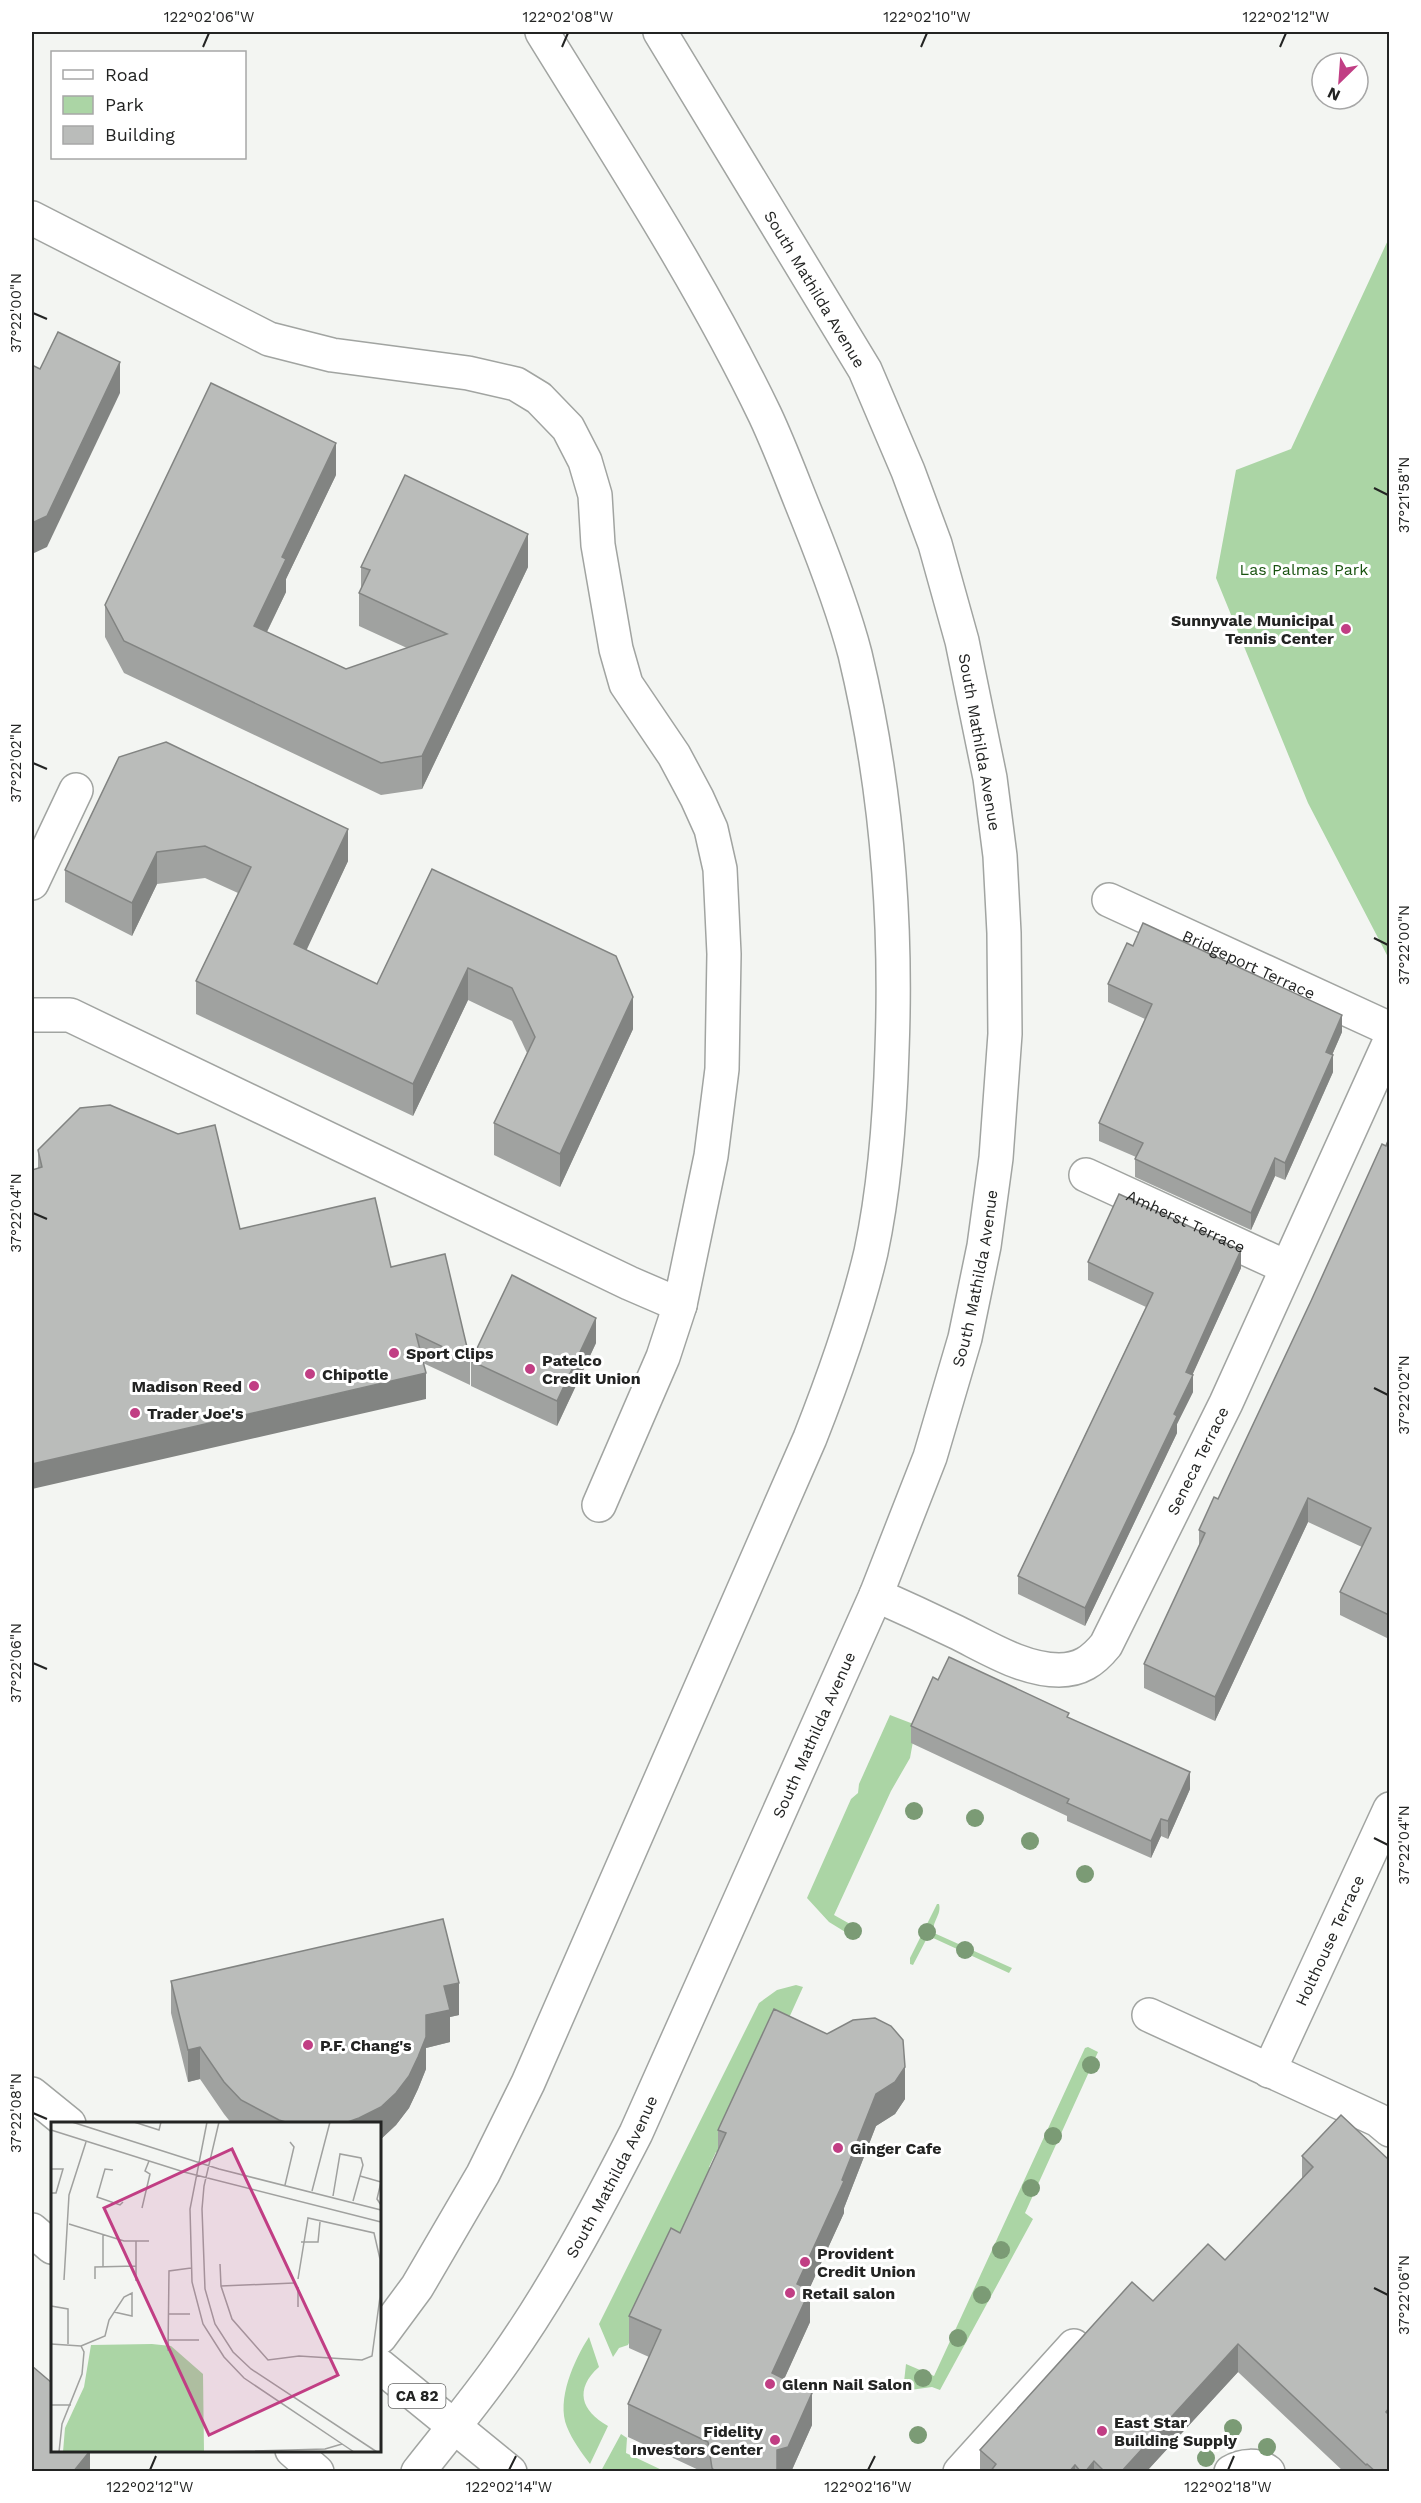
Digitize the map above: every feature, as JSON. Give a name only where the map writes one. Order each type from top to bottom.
[{"type":"main road","points":[[381,2336],[417,2287],[483,2175],[528,2083],[810,1438],[846,1346],[868,1261],[890,1127],[895,983],[887,839],[874,752],[855,653],[831,577],[766,418],[733,352],[690,276],[542,32]]},
{"type":"main road","name":"South Mathilda Avenue","points":[[418,2472],[504,2361],[539,2309],[596,2211],[636,2133],[876,1595],[930,1457],[964,1338],[984,1246],[996,1158],[1005,1034],[1004,933],[1000,856],[990,778],[962,641],[935,544],[908,471],[865,370],[660,32]]},
{"type":"main road","points":[[32,218],[269,339],[332,355],[468,373],[516,384],[539,398],[568,428],[585,461],[595,495],[598,545],[616,649],[626,684],[674,755],[711,829],[720,869],[724,965],[722,1069],[711,1156],[680,1305],[663,1357],[599,1505]]},
{"type":"main road","points":[[32,883],[76,790]]},
{"type":"main road","name":"Bridgeport Terrace","points":[[1109,900],[1389,1029]]},
{"type":"main road","points":[[32,1015],[69,1016],[628,1283],[680,1305]]},
{"type":"main road","name":"Seneca Terrace","points":[[876,1595],[1014,1660],[1030,1665],[1059,1670],[1074,1668],[1093,1660],[1106,1646],[1226,1403],[1389,1041]]},
{"type":"main road","name":"Amherst Terrace","points":[[1086,1175],[1286,1268]]},
{"type":"main road","name":"Holthouse Terrace","points":[[1269,2071],[1382,1845],[1389,1809]]},
{"type":"main road","points":[[1149,2015],[1378,2120],[1389,2130]]},
{"type":"main road","points":[[32,2094],[67,2122]]},
{"type":"main road","points":[[32,2230],[51,2246]]},
{"type":"main road","points":[[960,2472],[1074,2346]]},
{"type":"main road","name":"CA 82","points":[[381,2367],[510,2472]]},
{"type":"main road","points":[[274,2472],[291,2452]]},
{"type":"main road","points":[[293,2452],[316,2472]]},
{"type":"main road","points":[[1231,2472],[1239,2467],[1262,2467],[1268,2472]]},
{"type":"green space","name":"Las Palmas Park","points":[[1389,238],[1389,959],[1308,803],[1216,578],[1236,470],[1291,449]]},
{"type":"green space","points":[[890,1715],[916,1725],[910,1758],[891,1791],[834,1915],[859,1929],[861,1932],[859,1938],[855,1938],[829,1922],[807,1898],[851,1799],[858,1793],[859,1784]]},
{"type":"green space","points":[[937,1904],[940,1908],[933,1929],[934,1933],[1012,1968],[1009,1973],[931,1937],[926,1940],[913,1965],[910,1964],[910,1958]]},
{"type":"green space","points":[[796,1985],[803,1987],[779,2040],[709,2167],[716,2171],[628,2345],[619,2348],[613,2357],[599,2324],[759,2003],[777,1990]]},
{"type":"green space","points":[[1088,2047],[1098,2052],[1025,2213],[1033,2219],[940,2390],[932,2387],[903,2391],[906,2364],[934,2376],[1085,2048]]},
{"type":"green space","points":[[589,2337],[599,2367],[586,2383],[584,2399],[592,2414],[608,2426],[590,2464],[569,2432],[564,2416],[568,2380]]},
{"type":"green space","points":[[621,2434],[627,2438],[626,2453],[664,2471],[601,2471]]},
{"type":"building","points":[[58,332],[120,362],[47,516],[32,523],[32,365],[40,369]]},
{"type":"building","points":[[211,383],[336,443],[282,557],[286,559],[254,626],[346,669],[447,634],[359,593],[370,570],[361,567],[405,475],[528,534],[422,756],[381,763],[124,641],[105,605]]},
{"type":"building","points":[[166,742],[348,829],[294,944],[377,984],[432,869],[616,956],[633,997],[560,1154],[494,1123],[535,1037],[512,988],[468,968],[413,1084],[196,981],[251,867],[205,846],[157,852],[132,903],[65,870],[119,757]]},
{"type":"building","points":[[1143,923],[1342,1015],[1326,1052],[1333,1055],[1285,1163],[1275,1158],[1251,1213],[1135,1159],[1143,1143],[1099,1123],[1152,1004],[1108,984],[1127,943],[1133,946]]},
{"type":"building","points":[[110,1105],[178,1134],[215,1125],[240,1229],[375,1198],[391,1267],[445,1254],[470,1360],[416,1334],[426,1373],[32,1464],[32,1170],[42,1167],[38,1150],[80,1108]]},
{"type":"building","points":[[1389,1138],[1389,1615],[1340,1592],[1371,1528],[1308,1498],[1215,1697],[1144,1664],[1205,1533],[1199,1530],[1214,1497],[1218,1499],[1382,1144],[1386,1146]]},
{"type":"building","points":[[1119,1194],[1241,1250],[1186,1372],[1193,1375],[1174,1414],[1177,1416],[1085,1608],[1018,1576],[1153,1293],[1088,1262]]},
{"type":"building","points":[[512,1275],[596,1318],[557,1401],[471,1361]]},
{"type":"building","points":[[949,1657],[1069,1713],[1067,1717],[1190,1772],[1168,1821],[1161,1819],[1151,1841],[1067,1803],[1069,1799],[911,1726],[933,1677],[938,1680]]},
{"type":"building","name":"P.F. Chang's","points":[[443,1919],[459,1983],[444,1986],[450,2010],[426,2015],[426,2037],[409,2076],[381,2107],[348,2122],[286,2122],[241,2100],[224,2082],[200,2047],[188,2050],[171,1981]]},
{"type":"building","points":[[774,2009],[827,2034],[853,2020],[875,2018],[891,2026],[903,2040],[905,2067],[895,2082],[876,2094],[842,2180],[844,2181],[797,2284],[810,2290],[772,2373],[812,2393],[788,2447],[777,2450],[776,2472],[715,2472],[712,2468],[708,2442],[628,2404],[661,2330],[629,2316],[671,2228],[680,2233],[726,2133],[718,2130]]},
{"type":"building","points":[[1341,2115],[1389,2160],[1389,2408],[1386,2412],[1389,2415],[1389,2472],[1376,2472],[1366,2465],[1238,2344],[1121,2472],[1105,2472],[1094,2461],[1085,2472],[1081,2472],[1075,2465],[1069,2472],[990,2472],[996,2464],[980,2450],[1132,2282],[1153,2301],[1208,2244],[1225,2260],[1313,2167],[1302,2156]]},
{"type":"building","points":[[32,2366],[51,2382],[51,2452],[89,2452],[73,2472],[32,2472]]},
{"type":"place","name":"Sunnyvale Municipal Tennis Center","points":[[1346,629]]},
{"type":"place","name":"Sport Clips","points":[[394,1353]]},
{"type":"place","name":"Patelco Credit Union","points":[[530,1369]]},
{"type":"place","name":"Chipotle","points":[[310,1374]]},
{"type":"place","name":"Madison Reed","points":[[254,1386]]},
{"type":"place","name":"Trader Joe's","points":[[135,1413]]},
{"type":"place","name":"P.F. Chang's","points":[[308,2045]]},
{"type":"place","name":"Ginger Cafe","points":[[838,2148]]},
{"type":"place","name":"Provident Credit Union","points":[[805,2262]]},
{"type":"place","name":"Retail salon","points":[[790,2293]]},
{"type":"place","name":"Glenn Nail Salon","points":[[770,2384]]},
{"type":"place","name":"East Star Building Supply","points":[[1102,2431]]},
{"type":"place","name":"Fidelity Investors Center","points":[[775,2440]]}]
